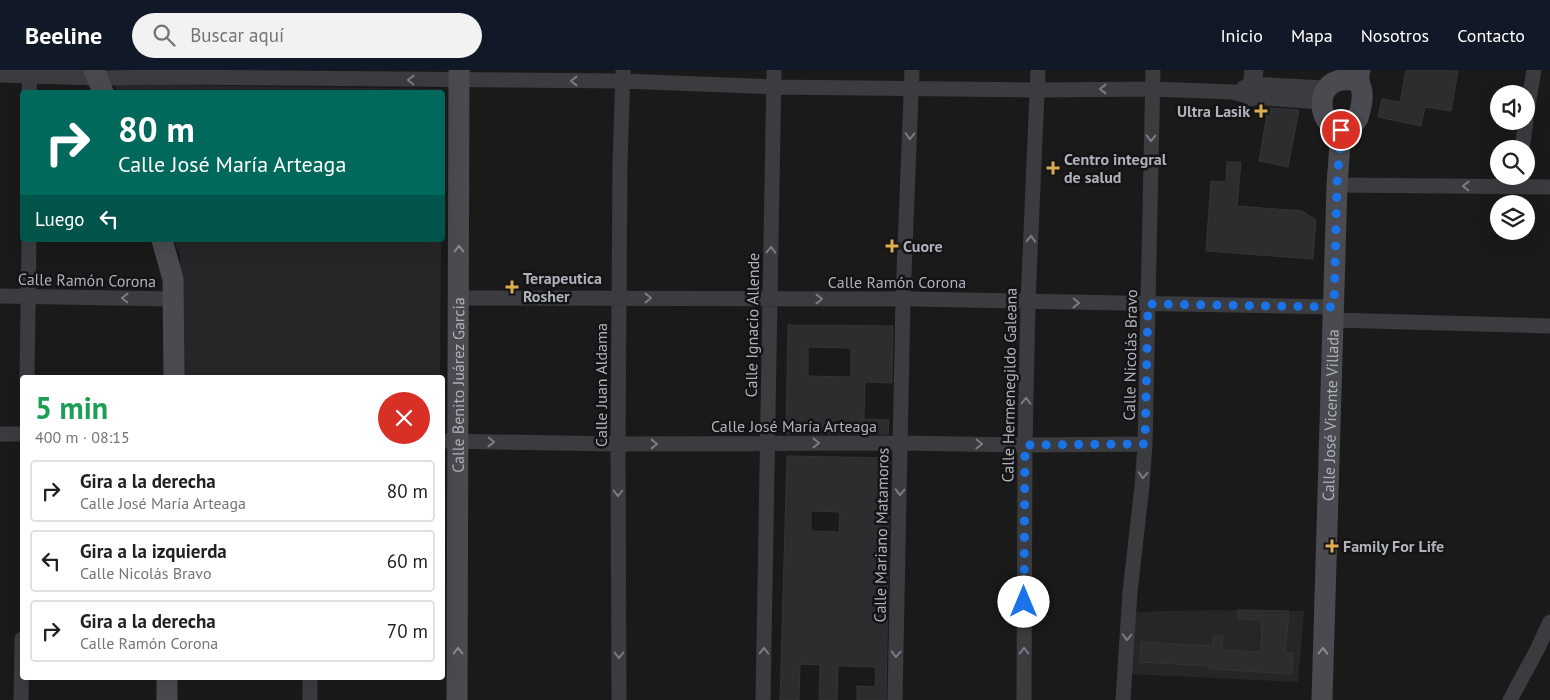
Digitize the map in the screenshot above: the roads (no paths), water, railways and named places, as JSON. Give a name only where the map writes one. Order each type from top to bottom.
[{"type":"main road","name":"Calle Benito Juárez Garcia","points":[[457,700],[450,441],[459,298],[459,75]]},
{"type":"main road","points":[[1359,75],[1362,95],[1360,113],[1352,125],[1341,130],[1334,127],[1325,117],[1322,108],[1330,84],[1343,76],[1359,75]]},
{"type":"main road","name":"Calle José Vicente Villada","points":[[1322,700],[1337,184],[1341,130]]},
{"type":"main road","points":[[163,242],[173,278],[174,375]]},
{"type":"main road","points":[[167,680],[167,700]]},
{"type":"street","name":"Calle Ignacio Allende","points":[[763,700],[774,70]]},
{"type":"street","name":"Calle Mariano Matamoros","points":[[896,700],[903,299],[912,70]]},
{"type":"street","name":"Calle Hermenegildo Galeana","points":[[1024,700],[1025,445],[1028,302],[1038,70]]},
{"type":"street","name":"Calle Nicolás Bravo","points":[[1123,700],[1130,592],[1145,444],[1153,70]]},
{"type":"street","points":[[1532,85],[1534,70]]},
{"type":"street","points":[[29,90],[30,73]]},
{"type":"street","points":[[0,75],[30,73],[98,80],[170,74],[623,76],[774,87],[1038,90],[1152,89],[1233,92],[1252,83],[1330,84]]},
{"type":"street","name":"Calle Juan Aldama","points":[[619,700],[618,444],[623,76]]},
{"type":"street","points":[[1337,184],[1490,181]]},
{"type":"street","points":[[1535,184],[1550,187]]},
{"type":"street","points":[[27,375],[28,242]]},
{"type":"street","name":"Calle Ramón Corona","points":[[0,296],[174,299]]},
{"type":"street","name":"Calle Ramón Corona","points":[[459,298],[903,299],[1148,304],[1550,326]]},
{"type":"street","points":[[0,434],[20,434]]},
{"type":"street","name":"Calle José María Arteaga","points":[[450,441],[618,444],[1145,444]]},
{"type":"street","points":[[1510,700],[1550,622]]},
{"type":"street","points":[[21,680],[21,700]]},
{"type":"street","points":[[310,680],[310,700]]},
{"type":"place","name":"Ultra Lasik","points":[[1261,111]]},
{"type":"place","name":"Centro integral de salud","points":[[1053,168]]},
{"type":"place","name":"Cuore","points":[[892,246]]},
{"type":"place","name":"Terapeutica Rosher","points":[[512,287]]},
{"type":"place","name":"Family For Life","points":[[1332,546]]}]
